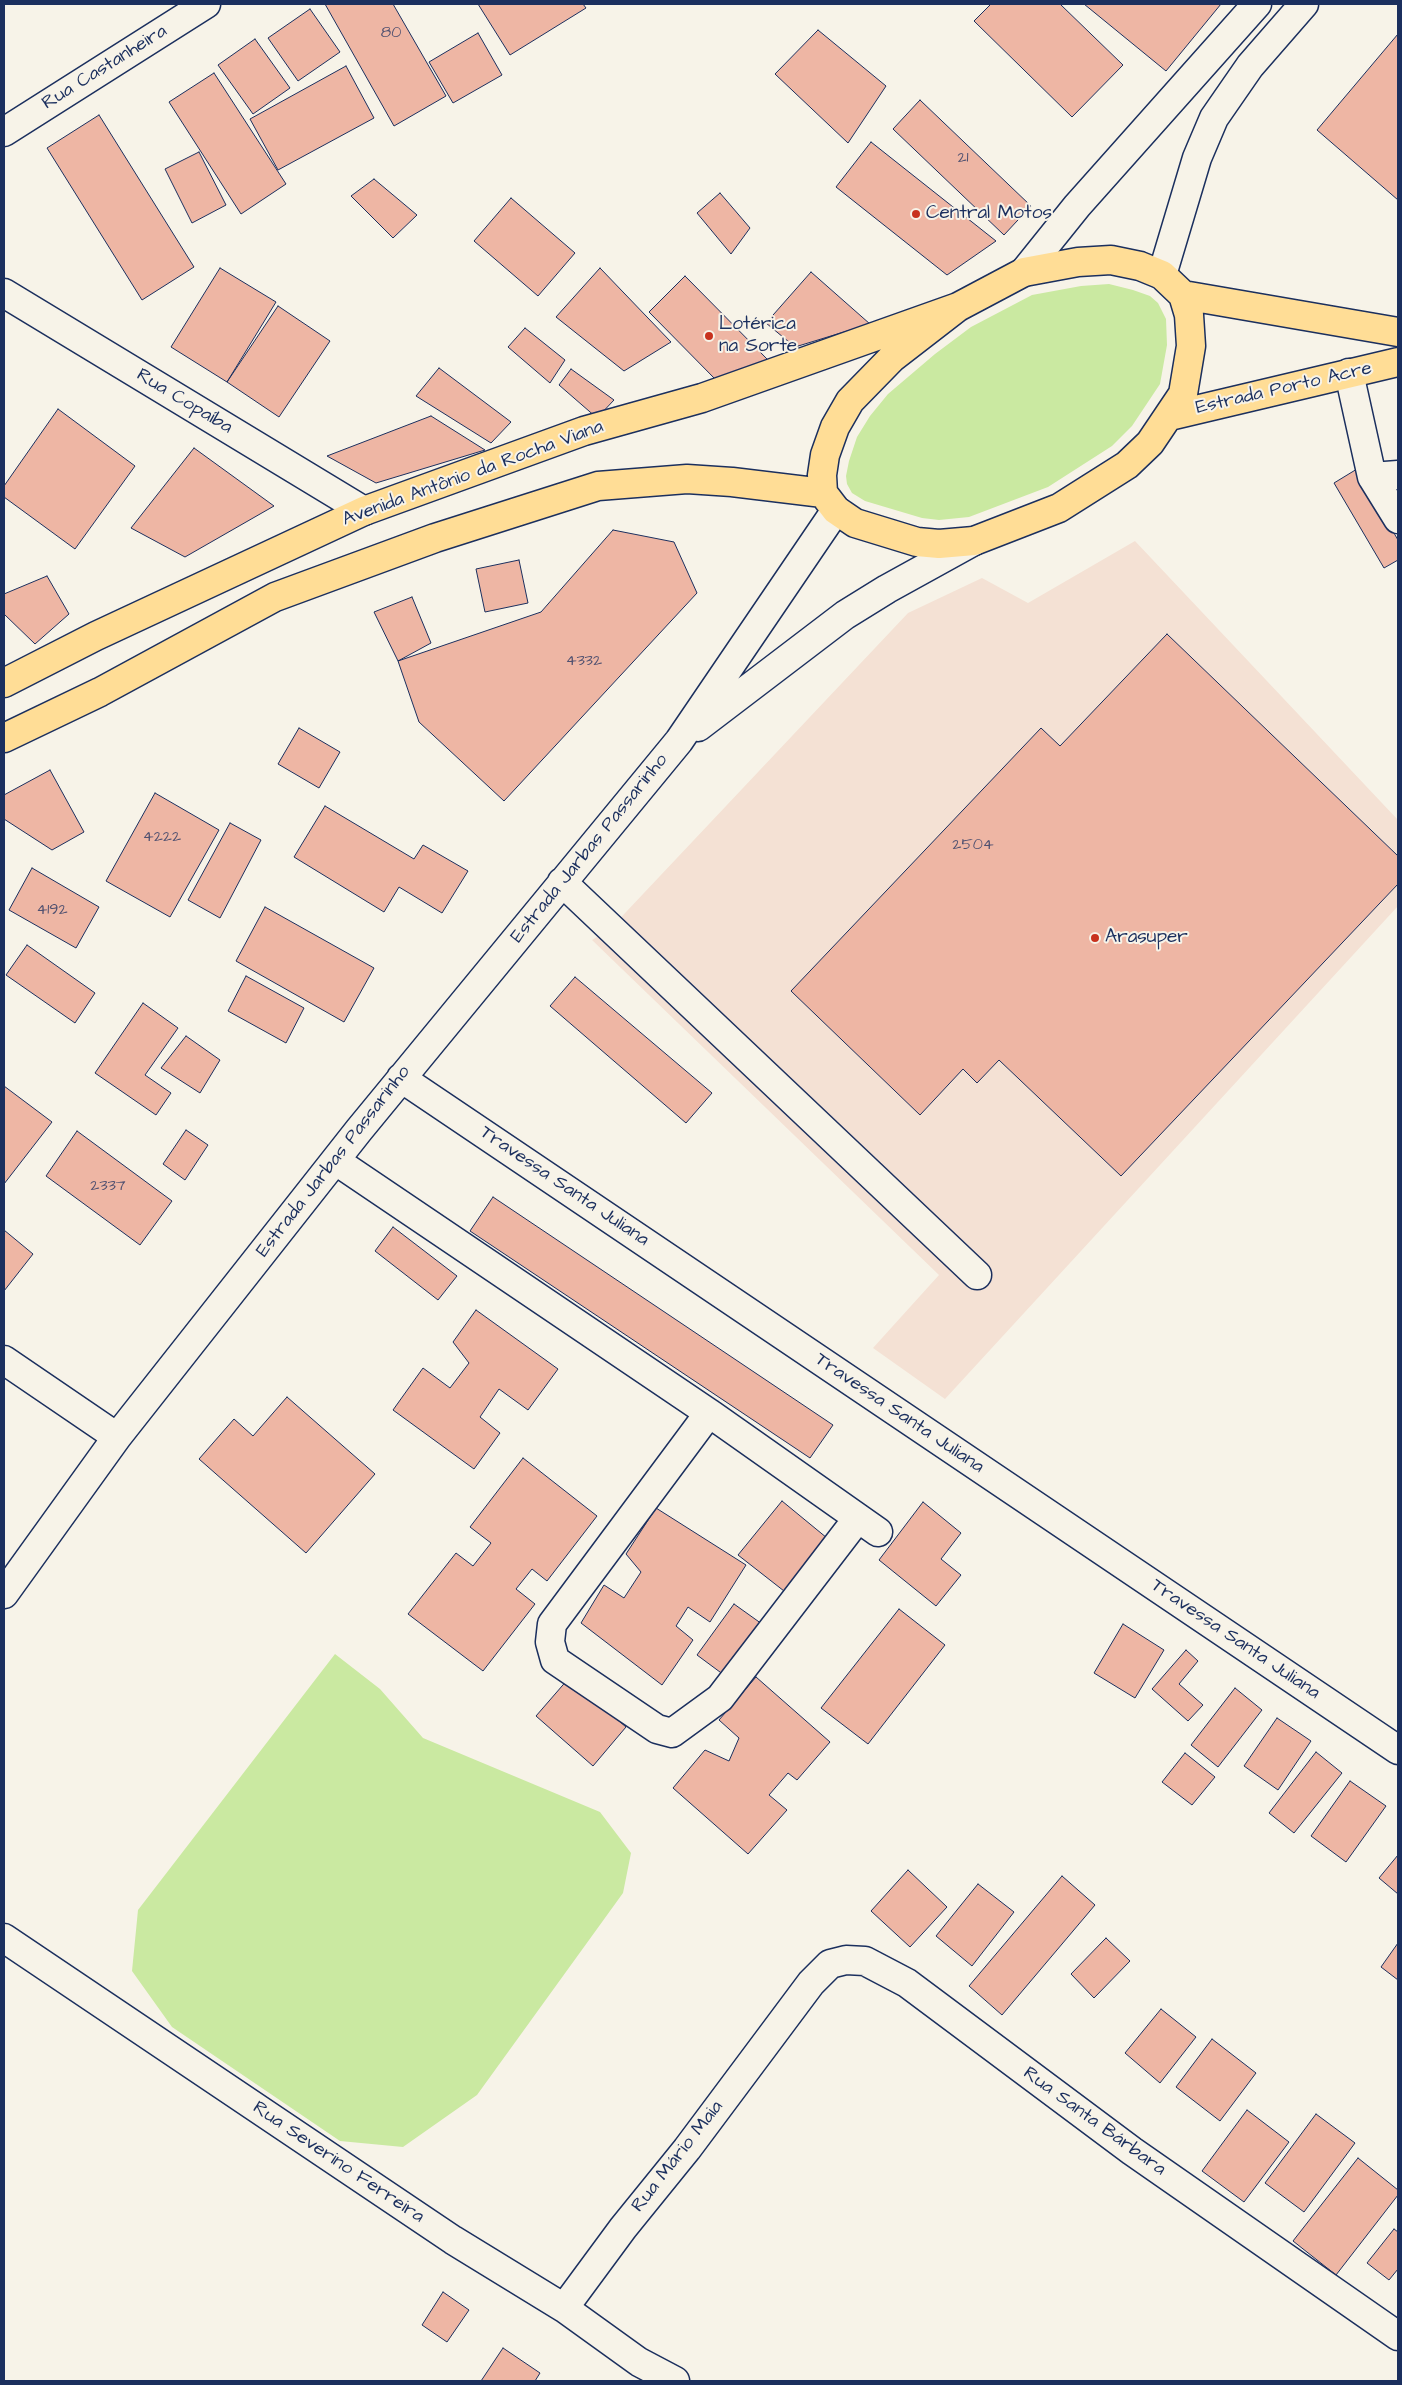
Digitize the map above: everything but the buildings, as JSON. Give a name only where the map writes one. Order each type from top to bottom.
[{"type":"main road","points":[[4,738],[100,692],[275,597],[435,538],[598,486],[687,479],[732,482],[829,502],[855,523],[917,542],[940,544],[974,541],[1059,508],[1127,465],[1150,443],[1170,416],[1183,394],[1191,346],[1190,315],[1183,294],[1162,275],[1140,266],[1111,260],[1078,262],[1024,272],[958,307],[892,358],[850,401],[835,427],[825,455],[822,475],[829,502]]},
{"type":"main road","points":[[1183,294],[1398,332]]},
{"type":"main road","name":"Avenida Antônio da Rocha Viana","points":[[4,683],[96,636],[364,512],[584,431],[702,398],[958,307]]},
{"type":"main road","name":"Estrada Porto Acre","points":[[1170,416],[1398,362]]},
{"type":"street","name":"Rua Castanheira","points":[[4,132],[206,4]]},
{"type":"street","points":[[1024,272],[1101,178],[1257,4]]},
{"type":"street","points":[[1162,275],[1196,158],[1214,118],[1250,66],[1304,4]]},
{"type":"street","name":"Rua Copaíba","points":[[4,293],[364,512]]},
{"type":"street","points":[[1348,374],[1385,476],[1398,520]]},
{"type":"street","name":"Estrada Jarbas Passarinho","points":[[4,1594],[117,1437],[401,1078],[679,741],[829,502]]},
{"type":"street","name":"Estrada Jarbas Passarinho","points":[[679,741],[845,615],[887,588],[974,541]]},
{"type":"street","points":[[562,882],[977,1275]]},
{"type":"street","name":"Travessa Santa Juliana","points":[[401,1078],[1398,1750]]},
{"type":"street","points":[[336,1161],[709,1414],[868,1525],[720,1698],[672,1733],[657,1730],[555,1660],[550,1642],[552,1624],[709,1414]]},
{"type":"street","points":[[4,1360],[117,1437]]},
{"type":"street","name":"Rua Severino Ferreira","points":[[4,1938],[130,2021],[445,2235],[564,2308],[639,2362],[675,2381]]},
{"type":"street","name":"Rua Santa Bárbara","points":[[794,2008],[811,1983],[830,1964],[846,1960],[865,1961],[878,1966],[907,1983],[1132,2151],[1398,2336]]},
{"type":"street","name":"Rua Mário Maia","points":[[564,2308],[623,2228],[687,2149],[794,2008]]},
{"type":"shaded area","points":[[1135,541],[1398,820],[1398,906],[945,1399],[873,1348],[939,1275],[592,940],[610,929],[908,613],[982,578],[1028,603]]},
{"type":"green space","points":[[1109,284],[1150,296],[1158,303],[1166,319],[1167,345],[1160,384],[1132,426],[1112,446],[1048,487],[969,517],[939,520],[922,518],[865,501],[852,493],[847,484],[846,476],[857,437],[870,416],[888,394],[935,354],[971,327],[1032,295],[1081,286]]},
{"type":"green space","points":[[335,1654],[380,1689],[423,1738],[600,1812],[631,1853],[623,1893],[477,2095],[403,2147],[340,2141],[172,2027],[132,1971],[138,1910]]},
{"type":"place","name":"Central Motos","points":[[916,214]]},
{"type":"place","name":"Lotérica na Sorte","points":[[709,336]]},
{"type":"place","name":"Arasuper","points":[[1095,938]]}]
